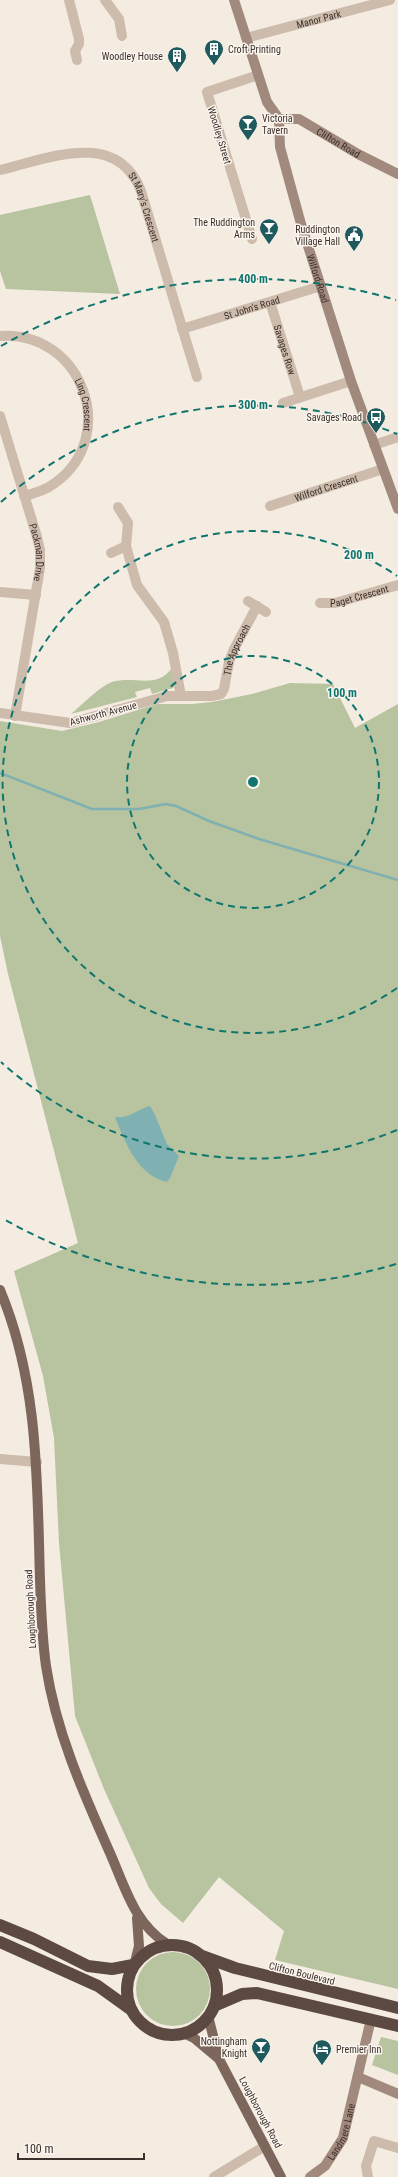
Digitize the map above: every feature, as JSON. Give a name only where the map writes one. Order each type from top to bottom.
[{"type":"highway","points":[[0,1925],[34,1939],[88,1966],[112,1969],[134,1964]]},
{"type":"highway","points":[[0,1942],[98,1986],[116,1997],[131,2010],[144,2026],[153,2031],[174,2035],[184,2033],[194,2029],[211,2011],[242,1994],[257,1993],[398,2026]]},
{"type":"highway","points":[[131,2010],[126,1987],[134,1964],[146,1952],[167,1944],[186,1946],[202,1956],[214,1974],[217,1984],[211,2011]]},
{"type":"highway","name":"Clifton Boulevard","points":[[202,1956],[235,1968],[398,2008]]},
{"type":"main road","points":[[234,0],[267,102],[279,119]]},
{"type":"main road","name":"Clifton Road","points":[[279,119],[299,119],[358,154],[398,174]]},
{"type":"main road","name":"Wilford Road","points":[[279,119],[278,133],[281,153],[321,286],[351,381],[398,509]]},
{"type":"main road","name":"Loughborough Road","points":[[0,1290],[15,1330],[26,1373],[35,1430],[42,1626],[46,1666],[59,1727],[77,1777],[137,1914],[155,1937],[167,1944]]},
{"type":"main road","name":"Loughborough Road","points":[[134,1964],[139,1946],[137,1914]]},
{"type":"main road","name":"Loughborough Road","points":[[211,2011],[219,2059],[281,2177]]},
{"type":"main road","name":"Landmere Lane","points":[[310,2177],[325,2166],[343,2138],[371,2019]]},
{"type":"main road","name":"Loughborough Road","points":[[184,2033],[194,2038],[219,2059]]},
{"type":"main road","points":[[358,2077],[398,2094]]},
{"type":"street","points":[[69,0],[79,41],[75,51],[77,60]]},
{"type":"street","points":[[105,0],[124,21],[122,36]]},
{"type":"street","name":"Manor Park","points":[[246,38],[390,0]]},
{"type":"street","name":"Woodley Street","points":[[248,234],[207,92],[258,75]]},
{"type":"street","name":"St Mary's Crescent","points":[[0,170],[86,151],[104,154],[124,166],[133,176],[141,191],[197,377]]},
{"type":"street","name":"St John's Road","points":[[182,329],[321,286]]},
{"type":"street","name":"Savages Row","points":[[270,302],[300,397]]},
{"type":"street","name":"Ling Crescent","points":[[0,336],[26,338],[57,353],[71,367],[84,392],[87,407],[86,433],[83,446],[74,462],[54,484],[24,496]]},
{"type":"street","points":[[283,403],[351,381]]},
{"type":"street","name":"Packman Drive","points":[[0,419],[40,550],[36,595],[15,716]]},
{"type":"street","points":[[374,445],[398,437]]},
{"type":"street","name":"Wilford Crescent","points":[[270,506],[383,469]]},
{"type":"street","points":[[118,507],[128,523],[126,546],[138,587],[163,619],[173,652],[181,696]]},
{"type":"street","points":[[111,553],[126,546]]},
{"type":"street","name":"Paget Crescent","points":[[320,603],[335,603],[398,585]]},
{"type":"street","points":[[0,592],[36,595]]},
{"type":"street","name":"The Approach","points":[[221,694],[224,689],[229,662],[252,604],[266,612]]},
{"type":"street","name":"Ashworth Avenue","points":[[0,713],[70,724],[156,698],[212,696],[221,694]]},
{"type":"street","points":[[0,1459],[37,1462]]},
{"type":"street","points":[[368,2177],[366,2166],[374,2141],[398,2148]]},
{"type":"street","points":[[214,2177],[265,2146]]},
{"type":"green space","points":[[90,195],[120,294],[6,289],[0,271],[0,215]]},
{"type":"green space","points":[[172,668],[175,686],[173,688],[152,694],[150,688],[135,692],[137,697],[71,714],[107,684],[120,680],[152,680],[166,675]]},
{"type":"green space","points":[[290,683],[333,684],[355,728],[398,704],[398,1989],[275,1960],[284,1931],[219,1877],[183,1923],[161,1904],[149,1888],[104,1789],[75,1716],[59,1543],[54,1438],[43,1376],[14,1271],[78,1243],[8,974],[0,936],[0,721],[62,731],[99,722],[157,704],[192,704],[212,702],[252,694]]},
{"type":"green space","points":[[173,1952],[194,1958],[204,1968],[210,1989],[204,2010],[194,2020],[173,2026],[152,2020],[142,2010],[136,1989],[142,1968],[152,1958]]},
{"type":"green space","points":[[381,2037],[398,2041],[398,2075],[372,2065]]},
{"type":"water","points":[[150,1106],[167,1144],[179,1156],[167,1182],[157,1179],[140,1165],[128,1147],[115,1117],[125,1117]]},
{"type":"waterway","points":[[0,773],[92,809],[139,809],[166,804],[176,806],[209,821],[259,839],[398,880]]},
{"type":"place","name":"Croft Printing","points":[[214,66]]},
{"type":"place","name":"Woodley House","points":[[177,73]]},
{"type":"place","name":"Victoria Tavern","points":[[248,141]]},
{"type":"place","name":"The Ruddington Arms","points":[[269,245]]},
{"type":"place","name":"Ruddington Village Hall","points":[[354,252]]},
{"type":"place","name":"Savages Road","points":[[376,434]]},
{"type":"place","name":"Nottingham Knight","points":[[261,2064]]},
{"type":"place","name":"Premier Inn","points":[[322,2066]]}]
